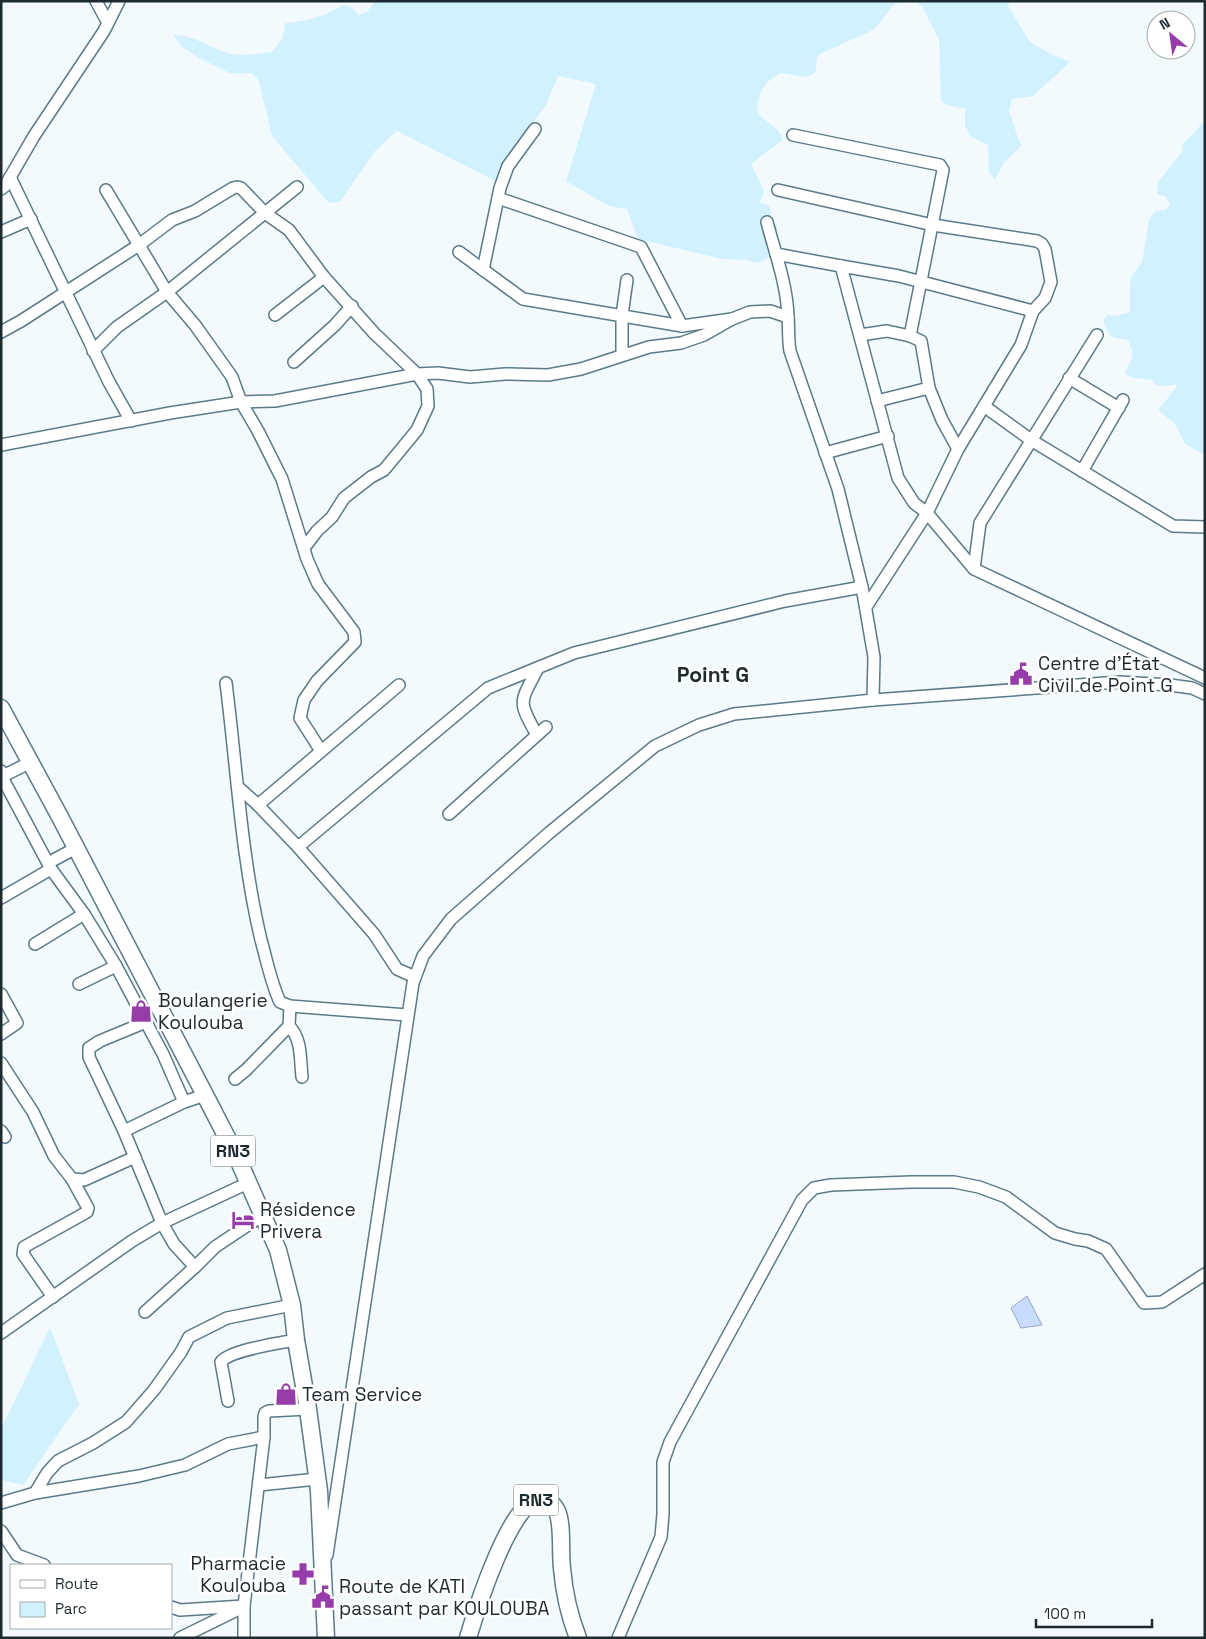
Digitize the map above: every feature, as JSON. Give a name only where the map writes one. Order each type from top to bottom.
[{"type":"highway","name":"RN3","points":[[1,708],[205,1095],[236,1157],[278,1250],[292,1306],[318,1485],[326,1638]]},
{"type":"highway","name":"RN3","points":[[468,1638],[495,1560],[504,1540],[520,1513],[529,1503],[539,1499],[550,1502],[558,1513],[563,1584],[566,1602],[578,1638]]},
{"type":"street","points":[[96,1],[108,23]]},
{"type":"street","points":[[1,189],[5,186],[34,136],[108,23],[119,1]]},
{"type":"street","points":[[483,270],[498,198],[508,166],[535,129]]},
{"type":"street","points":[[793,135],[940,165],[943,170],[910,336]]},
{"type":"street","points":[[10,177],[109,382],[131,420]]},
{"type":"street","points":[[1,332],[139,245],[172,220],[195,211],[237,187],[241,188],[265,213],[289,230],[324,277],[374,332],[417,374],[427,389],[428,406],[418,430],[384,470],[371,477],[344,498],[332,517],[317,531],[304,548]]},
{"type":"street","points":[[94,351],[117,328],[168,292],[297,187]]},
{"type":"street","points":[[106,190],[168,292],[232,377],[241,402],[282,479],[306,559],[318,584],[354,632],[356,642],[317,680],[304,700],[300,718],[321,751]]},
{"type":"street","points":[[778,190],[933,225],[1037,241],[1045,249],[1051,282],[1045,298],[1033,311],[1021,345],[958,449],[928,513],[866,607]]},
{"type":"street","points":[[498,198],[641,248],[682,326]]},
{"type":"street","points":[[1,232],[31,219]]},
{"type":"street","points":[[767,222],[782,274],[788,317],[787,336],[790,351],[838,489],[862,587],[874,657],[873,700]]},
{"type":"street","points":[[459,252],[524,299],[682,326],[732,319]]},
{"type":"street","points":[[776,254],[922,282],[1033,311]]},
{"type":"street","points":[[841,266],[898,478],[914,503],[928,513],[974,569],[1205,678]]},
{"type":"street","points":[[275,315],[324,277]]},
{"type":"street","points":[[622,354],[622,315],[627,280]]},
{"type":"street","points":[[294,362],[335,325],[352,306]]},
{"type":"street","points":[[1,445],[131,420],[241,402],[275,402],[417,374],[438,373],[470,377],[506,374],[548,375],[581,369],[622,354],[649,347],[682,343],[704,335],[732,319],[750,312],[770,311],[788,317]]},
{"type":"street","points":[[860,335],[887,331],[910,336],[921,341],[929,388],[942,420],[958,449]]},
{"type":"street","points":[[974,569],[980,523],[1097,335]]},
{"type":"street","points":[[1070,378],[1121,404],[1082,471]]},
{"type":"street","points":[[877,401],[929,388]]},
{"type":"street","points":[[984,406],[1031,440],[1173,526],[1205,527]]},
{"type":"street","points":[[825,453],[888,436]]},
{"type":"street","points":[[298,847],[488,688],[574,653],[785,600],[862,587]]},
{"type":"street","points":[[450,814],[542,731],[522,708],[522,699],[538,668]]},
{"type":"street","points":[[324,1572],[377,1229],[407,1014],[415,977],[423,956],[451,919],[549,833],[655,746],[687,729],[734,714],[873,700],[1119,682],[1170,685],[1204,691]]},
{"type":"street","points":[[226,683],[254,910],[273,988],[280,1002],[290,1006],[407,1014]]},
{"type":"street","points":[[258,805],[399,685]]},
{"type":"street","points":[[30,762],[2,775],[50,866],[84,914],[116,966],[146,1022],[184,1102]]},
{"type":"street","points":[[238,787],[298,847],[374,934],[397,968],[415,977]]},
{"type":"street","points":[[1,898],[76,848]]},
{"type":"street","points":[[35,944],[84,914]]},
{"type":"street","points":[[79,984],[116,966]]},
{"type":"street","points":[[1,994],[17,1023],[1,1034]]},
{"type":"street","points":[[235,1079],[289,1026],[290,1006]]},
{"type":"street","points":[[146,1022],[100,1041],[89,1048],[89,1057],[124,1131],[162,1222],[174,1244],[195,1266]]},
{"type":"street","points":[[289,1026],[296,1033],[302,1077]]},
{"type":"street","points":[[1,1063],[33,1112],[54,1156],[72,1179],[88,1208],[87,1212],[22,1250],[53,1297]]},
{"type":"street","points":[[124,1131],[184,1102],[205,1095]]},
{"type":"street","points":[[72,1179],[84,1180],[135,1157]]},
{"type":"street","points":[[618,1638],[661,1537],[663,1462],[670,1442],[802,1200],[814,1188],[831,1185],[911,1182],[954,1182],[979,1187],[1006,1197],[1055,1233],[1088,1241],[1106,1249],[1144,1303],[1162,1302],[1205,1274]]},
{"type":"street","points":[[1,1334],[132,1241],[162,1222],[248,1183]]},
{"type":"street","points":[[145,1312],[214,1247],[262,1215]]},
{"type":"street","points":[[35,1493],[47,1473],[58,1461],[93,1443],[126,1422],[154,1390],[189,1337],[227,1318],[292,1306]]},
{"type":"street","points":[[228,1401],[221,1362],[223,1358],[241,1351],[296,1340]]},
{"type":"street","points":[[244,1638],[244,1606],[259,1485],[265,1413],[308,1409]]},
{"type":"street","points":[[1,1503],[35,1493],[139,1476],[185,1465],[228,1444],[264,1437]]},
{"type":"street","points":[[259,1485],[318,1485],[334,1481],[343,1457]]},
{"type":"street","points":[[1,1532],[16,1556],[41,1564]]},
{"type":"street","points":[[172,1607],[180,1610],[244,1606]]},
{"type":"street","points":[[180,1638],[244,1606]]},
{"type":"green space","points":[[375,1],[904,1],[894,4],[877,27],[818,55],[814,74],[805,77],[780,73],[763,88],[758,100],[758,112],[779,132],[783,140],[751,164],[764,191],[760,203],[770,207],[771,216],[778,229],[773,247],[774,255],[758,263],[746,260],[722,259],[638,239],[627,209],[609,206],[566,181],[596,84],[558,76],[546,105],[503,165],[498,182],[397,131],[375,151],[340,202],[329,203],[272,136],[259,81],[252,73],[229,73],[182,47],[173,35],[189,37],[224,52],[237,55],[272,52],[283,38],[285,23],[315,18],[343,5],[351,7],[359,15],[367,12]]},
{"type":"green space","points":[[916,1],[1010,1],[1008,6],[1030,42],[1070,62],[1033,96],[1012,99],[1009,111],[1021,146],[1003,164],[995,179],[989,173],[988,145],[970,136],[965,126],[965,109],[946,105],[941,100],[939,39],[922,7]]},
{"type":"green space","points":[[1205,120],[1205,455],[1185,444],[1176,425],[1158,410],[1176,388],[1177,384],[1167,386],[1155,385],[1152,380],[1134,378],[1125,373],[1132,357],[1132,350],[1128,340],[1111,337],[1103,322],[1107,315],[1116,316],[1130,312],[1130,283],[1132,276],[1142,262],[1149,219],[1156,211],[1165,210],[1170,205],[1166,197],[1157,194],[1158,182],[1182,152],[1183,143]]},
{"type":"green space","points":[[50,1327],[79,1404],[23,1485],[1,1480],[1,1429]]},
{"type":"shaded area","points":[[1027,1296],[1042,1325],[1021,1328],[1011,1308]]},
{"type":"place","name":"Centre d'État Civil de Point G","points":[[1021,674]]},
{"type":"place","name":"Boulangerie Koulouba","points":[[141,1011]]},
{"type":"place","name":"Résidence Privera","points":[[243,1220]]},
{"type":"place","name":"Team Service","points":[[286,1394]]},
{"type":"place","name":"Pharmacie Koulouba","points":[[303,1574]]},
{"type":"place","name":"Route de KATI passant par KOULOUBA","points":[[323,1597]]},
{"type":"district","name":"Point G","points":[[713,675]]}]
